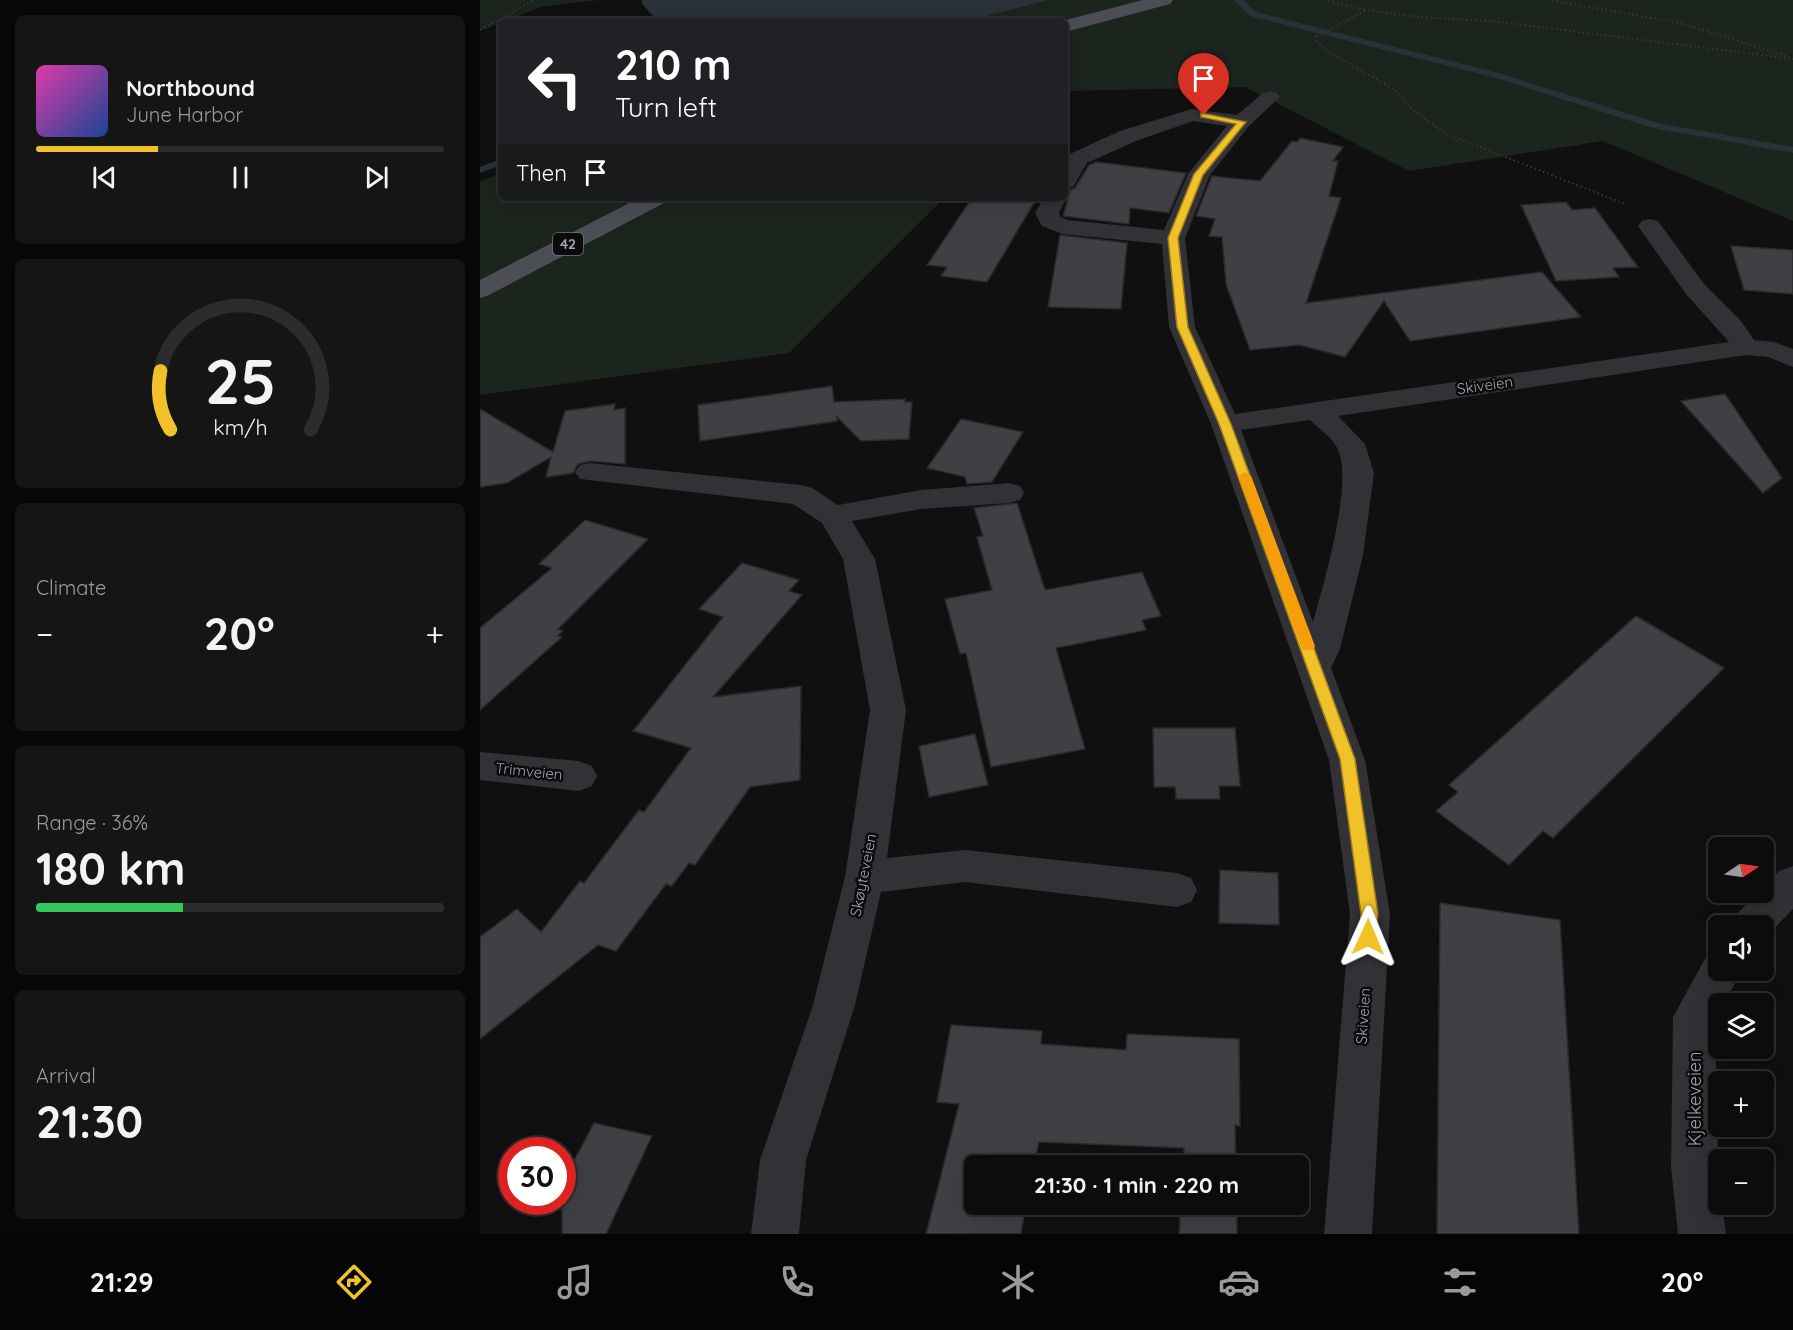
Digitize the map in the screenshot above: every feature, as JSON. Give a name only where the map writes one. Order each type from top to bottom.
[{"type":"main road","points":[[1068,25],[1164,0]]},
{"type":"main road","name":"42","points":[[480,290],[650,201]]},
{"type":"street","name":"Skiveien","points":[[1270,97],[1242,122],[1199,174],[1173,238],[1182,327],[1225,424],[1347,759],[1370,914],[1348,1234]]},
{"type":"street","points":[[1068,177],[1078,159],[1085,154],[1173,120],[1192,115],[1204,115],[1242,122]]},
{"type":"street","points":[[1053,201],[1047,213],[1050,221],[1063,227],[1173,238]]},
{"type":"street","points":[[1650,226],[1695,289],[1732,327],[1746,347]]},
{"type":"street","name":"Skiveien","points":[[1225,424],[1746,347],[1774,351],[1793,359]]},
{"type":"street","points":[[1315,666],[1323,649],[1347,555],[1359,473],[1351,444],[1316,410]]},
{"type":"street","name":"Skøyteveien","points":[[590,472],[801,495],[834,516],[859,559],[888,710],[865,877],[834,1005],[783,1160],[776,1234]]},
{"type":"street","points":[[834,516],[871,506],[933,496],[1009,493]]},
{"type":"street","name":"Trimveien","points":[[480,766],[579,776]]},
{"type":"street","points":[[865,877],[964,866],[1178,890]]},
{"type":"street","points":[[1762,915],[1793,883]]},
{"type":"street","name":"Kjelkeveien","points":[[1702,1234],[1694,1167],[1694,1017],[1715,981]]},
{"type":"path","points":[[502,18],[534,0]]},
{"type":"path","points":[[1324,0],[1366,10],[1418,17],[1491,21],[1793,59]]},
{"type":"path","points":[[1548,0],[1680,23],[1793,59]]},
{"type":"path","points":[[1366,10],[1317,36],[1316,40],[1325,50],[1394,89],[1414,111],[1438,129],[1612,197],[1636,211],[1650,226]]},
{"type":"path","points":[[480,30],[498,20]]},
{"type":"shaded area","points":[[480,0],[598,0],[541,7],[513,18],[498,18],[498,24],[480,31]]},
{"type":"shaded area","points":[[642,0],[1049,0],[980,18],[655,18],[642,4]]},
{"type":"shaded area","points":[[1049,0],[1793,0],[1793,221],[1603,141],[1409,171],[1245,87],[1068,91],[1068,18],[980,18]]},
{"type":"shaded area","points":[[498,174],[498,201],[941,201],[789,353],[480,395],[480,182]]},
{"type":"building","points":[[1300,138],[1343,147],[1333,161],[1338,161],[1329,196],[1341,198],[1306,303],[1542,272],[1581,317],[1410,341],[1384,301],[1345,357],[1300,345],[1250,350],[1226,284],[1222,237],[1209,236],[1215,219],[1196,216],[1212,176],[1260,181],[1292,141],[1297,142]]},
{"type":"building","points":[[1096,162],[1186,173],[1169,213],[1130,208],[1129,224],[1063,216],[1068,201],[1068,191],[1075,188],[1089,165]]},
{"type":"building","points":[[970,201],[1035,201],[987,282],[941,276],[947,267],[927,265]]},
{"type":"building","points":[[1566,202],[1572,210],[1595,208],[1638,267],[1613,268],[1619,277],[1556,281],[1521,205]]},
{"type":"building","points":[[1060,235],[1127,243],[1121,309],[1048,307]]},
{"type":"building","points":[[1731,246],[1793,250],[1793,294],[1744,290]]},
{"type":"building","points":[[832,386],[834,402],[905,399],[905,402],[912,402],[909,439],[861,441],[837,417],[837,421],[700,441],[698,405]]},
{"type":"building","points":[[1725,394],[1782,478],[1763,493],[1681,401]]},
{"type":"building","points":[[615,404],[614,410],[625,408],[625,464],[590,461],[578,464],[573,473],[546,477],[551,457],[507,483],[480,487],[480,409],[553,452],[565,411]]},
{"type":"building","points":[[961,419],[1023,432],[992,482],[967,484],[965,477],[927,468]]},
{"type":"building","points":[[1017,503],[1045,590],[1142,572],[1161,616],[1142,620],[1146,630],[1056,648],[1085,749],[991,767],[966,653],[960,654],[945,599],[992,590],[977,537],[983,536],[974,508]]},
{"type":"building","points":[[585,520],[648,539],[558,629],[563,631],[557,636],[562,637],[480,710],[480,628],[552,568],[539,564]]},
{"type":"building","points":[[742,563],[799,580],[789,591],[802,595],[713,697],[801,686],[800,780],[750,787],[695,865],[689,863],[672,886],[666,884],[616,951],[598,945],[480,1039],[480,937],[517,909],[541,932],[580,881],[584,883],[639,810],[644,812],[691,748],[633,731],[723,617],[699,609]]},
{"type":"building","points":[[1636,616],[1724,668],[1553,838],[1543,831],[1509,865],[1436,811],[1458,792],[1449,785]]},
{"type":"building","points":[[1153,728],[1235,728],[1240,786],[1219,786],[1220,799],[1176,799],[1175,787],[1154,787]]},
{"type":"building","points":[[975,734],[988,785],[929,797],[919,746]]},
{"type":"building","points":[[1220,870],[1278,873],[1279,925],[1219,923]]},
{"type":"building","points":[[1440,903],[1560,920],[1579,1234],[1437,1234]]},
{"type":"building","points":[[951,1025],[1042,1031],[1041,1044],[1126,1050],[1127,1034],[1239,1039],[1240,1126],[1235,1125],[1236,1155],[1184,1155],[1184,1148],[1039,1142],[1036,1155],[964,1155],[964,1215],[1024,1215],[1021,1234],[926,1234],[959,1104],[937,1102]]},
{"type":"building","points":[[594,1123],[652,1136],[606,1234],[562,1234],[562,1215],[576,1215],[576,1157]]},
{"type":"building","points":[[1180,1215],[1237,1215],[1237,1234],[1179,1234]]},
{"type":"waterway","points":[[1238,0],[1253,14],[1499,76],[1656,126],[1793,150]]},
{"type":"waterway","points":[[480,170],[498,163]]},
{"type":"slow traffic","points":[[1245,476],[1308,646]]},
{"type":"route","points":[[1204,115],[1242,122],[1199,174],[1173,238],[1182,327],[1225,424],[1347,759],[1370,914],[1368,937]]}]
